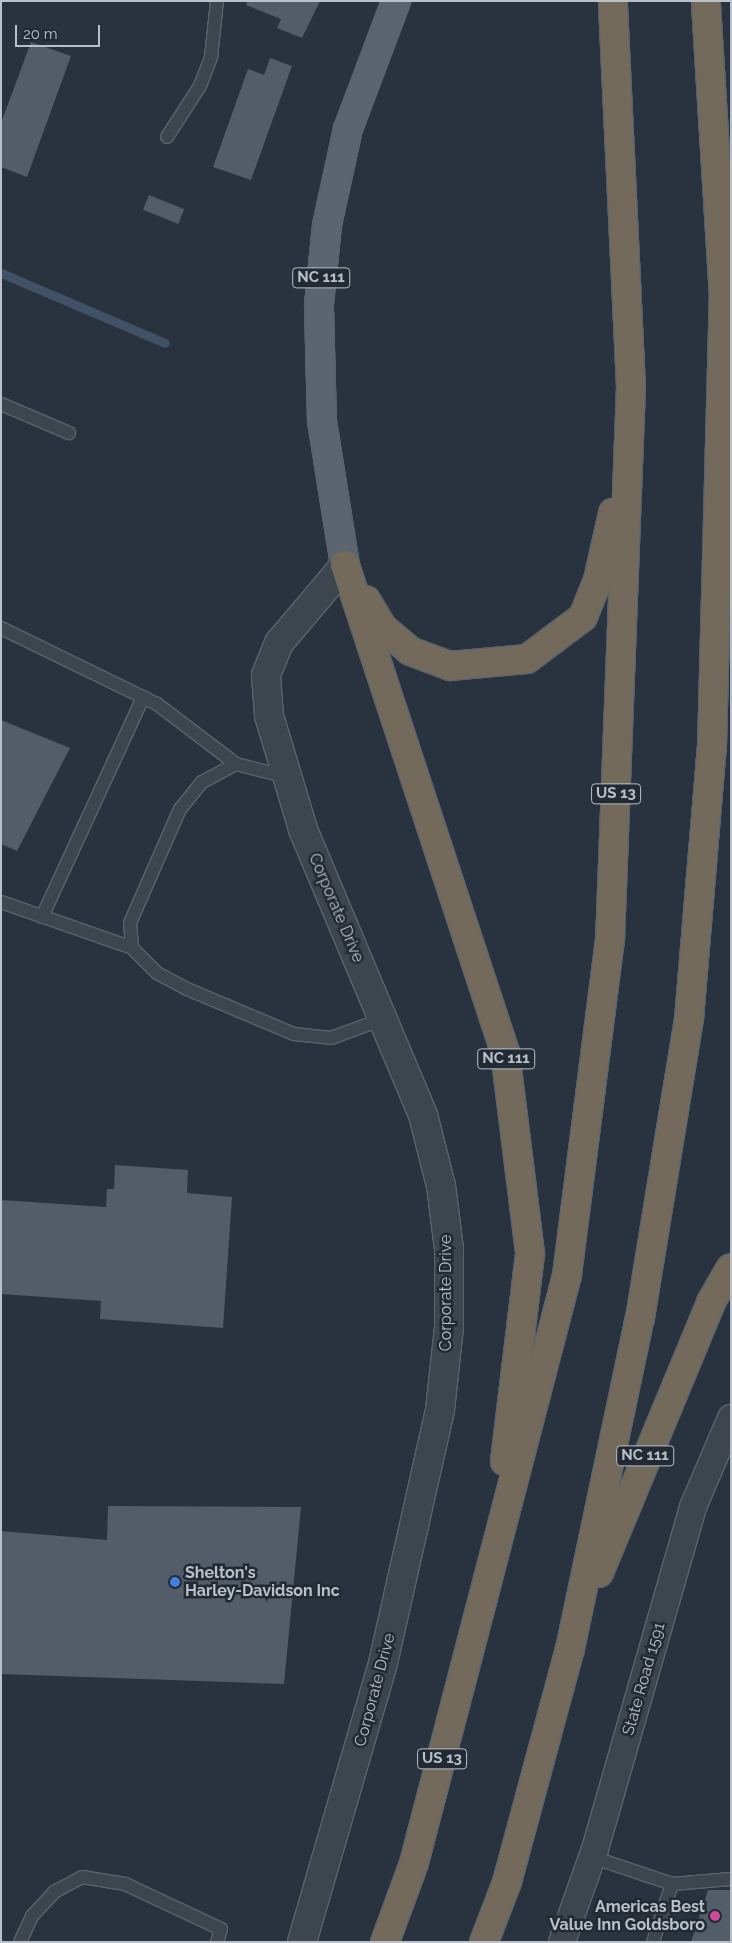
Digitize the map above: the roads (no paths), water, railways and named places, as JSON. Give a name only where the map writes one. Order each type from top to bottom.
[{"type":"highway","name":"US 13","points":[[385,1942],[414,1863],[492,1574],[567,1276],[610,941],[631,387],[613,1]]},
{"type":"highway","points":[[706,1],[714,76],[724,298],[731,393]]},
{"type":"highway","points":[[484,1942],[507,1882],[570,1649],[640,1318],[689,1019],[712,747],[724,298]]},
{"type":"highway","points":[[345,565],[383,628],[410,651],[450,666],[527,659],[583,617],[598,580],[610,534],[631,387]]},
{"type":"highway","name":"NC 111","points":[[345,565],[505,1052],[530,1254],[492,1574]]},
{"type":"highway","name":"NC 111","points":[[570,1649],[644,1457],[711,1302],[731,1268]]},
{"type":"main road","name":"NC 111","points":[[345,565],[322,422],[319,304],[328,224],[348,129],[396,1]]},
{"type":"street","name":"Corporate Drive","points":[[302,1942],[383,1664],[440,1410],[449,1327],[449,1249],[441,1186],[423,1115],[303,828],[269,716],[266,675],[279,643],[345,565]]},
{"type":"street","name":"State Road 1591","points":[[562,1942],[592,1857],[694,1507],[731,1418]]},
{"type":"lane","points":[[167,137],[200,86],[212,57],[217,1]]},
{"type":"lane","points":[[1,404],[69,432]]},
{"type":"lane","points":[[1,628],[143,697],[236,764],[287,777]]},
{"type":"lane","points":[[42,917],[143,697]]},
{"type":"lane","points":[[132,948],[130,923],[180,809],[202,782],[236,764]]},
{"type":"lane","points":[[1,902],[132,948],[157,973],[187,989],[294,1034],[331,1038],[383,1019]]},
{"type":"lane","points":[[592,1857],[672,1884],[731,1879]]},
{"type":"lane","points":[[20,1942],[32,1916],[54,1892],[82,1877],[125,1884],[221,1929],[218,1942]]},
{"type":"lane","points":[[653,1942],[672,1884]]},
{"type":"waterway","points":[[1,273],[165,343]]},
{"type":"place","name":"Shelton's Harley-Davidson Inc","points":[[175,1582]]},
{"type":"place","name":"Americas Best Value Inn Goldsboro","points":[[715,1916]]}]
